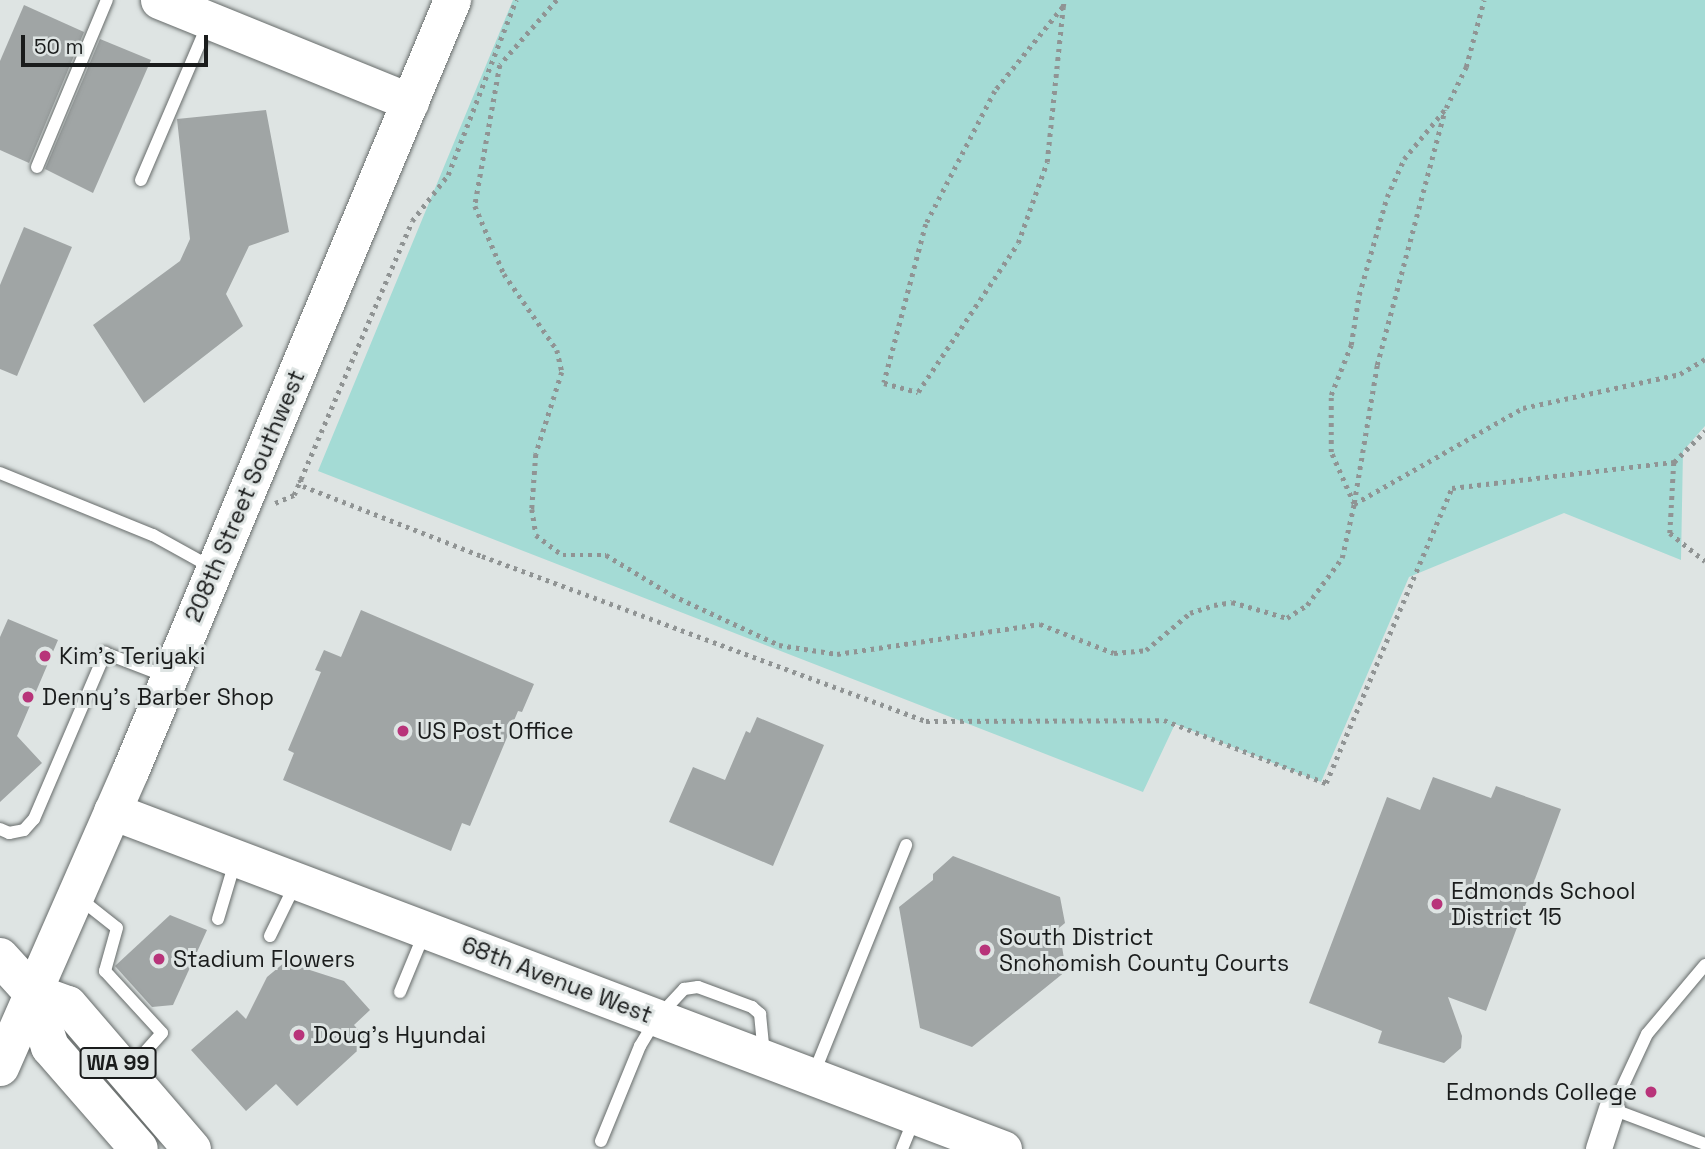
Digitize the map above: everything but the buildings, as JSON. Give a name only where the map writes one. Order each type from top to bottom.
[{"type":"highway","name":"WA 99","points":[[0,957],[32,992],[50,1047],[139,1149]]},
{"type":"highway","name":"WA 99","points":[[32,992],[68,1005],[192,1149]]},
{"type":"street","points":[[159,0],[410,102]]},
{"type":"street","name":"208th Street Southwest","points":[[0,1067],[169,677],[452,0]]},
{"type":"street","name":"68th Avenue West","points":[[112,811],[813,1077],[909,1133],[1003,1149]]},
{"type":"street","points":[[1599,1149],[1612,1109]]},
{"type":"lane","points":[[37,167],[107,0]]},
{"type":"lane","points":[[141,180],[210,20]]},
{"type":"lane","points":[[0,472],[152,535],[214,569]]},
{"type":"lane","points":[[0,830],[9,833],[24,830],[34,819],[105,653],[169,677]]},
{"type":"lane","points":[[813,1077],[906,845]]},
{"type":"lane","points":[[218,919],[236,858]]},
{"type":"lane","points":[[270,936],[297,881]]},
{"type":"lane","points":[[76,895],[117,928],[105,971],[162,1033],[127,1073]]},
{"type":"lane","points":[[400,992],[426,930]]},
{"type":"lane","points":[[1705,965],[1647,1034],[1612,1109],[1705,1144]]},
{"type":"lane","points":[[601,1140],[640,1046],[657,1018]]},
{"type":"path","points":[[275,503],[294,495],[412,221],[448,175],[516,0]]},
{"type":"path","points":[[557,0],[500,65],[475,206],[504,274],[557,350],[562,372],[536,454],[532,509],[536,535],[563,555],[606,555],[672,594],[779,645],[837,654],[1040,625],[1114,653],[1146,650],[1190,613],[1214,605],[1232,602],[1287,618],[1307,604],[1342,558],[1354,504],[1377,365],[1446,108],[1466,67],[1484,0]]},
{"type":"path","points":[[1063,0],[1063,7],[1047,162],[1018,243],[918,392],[884,383],[926,224],[995,91],[1063,7]]},
{"type":"path","points":[[1354,504],[1331,452],[1331,395],[1351,345],[1359,295],[1387,197],[1404,159],[1446,108]]},
{"type":"path","points":[[1354,504],[1523,408],[1681,374],[1705,359]]},
{"type":"path","points":[[300,479],[303,486],[482,556],[926,721],[1164,720],[1326,783],[1452,488],[1674,462],[1705,431]]},
{"type":"path","points":[[1674,462],[1670,533],[1705,561]]},
{"type":"shaded area","points":[[513,0],[1705,0],[1705,426],[1683,451],[1681,560],[1564,513],[1409,577],[1321,782],[1175,724],[1143,792],[318,471]]},
{"type":"place","name":"Kim's Teriyaki","points":[[45,656]]},
{"type":"place","name":"Denny's Barber Shop","points":[[28,697]]},
{"type":"place","name":"US Post Office","points":[[403,731]]},
{"type":"place","name":"Edmonds School District 15","points":[[1437,904]]},
{"type":"place","name":"South District Snohomish County Courts","points":[[985,950]]},
{"type":"place","name":"Stadium Flowers","points":[[159,959]]},
{"type":"place","name":"Doug's Hyundai","points":[[299,1035]]},
{"type":"place","name":"Edmonds College","points":[[1651,1092]]}]
